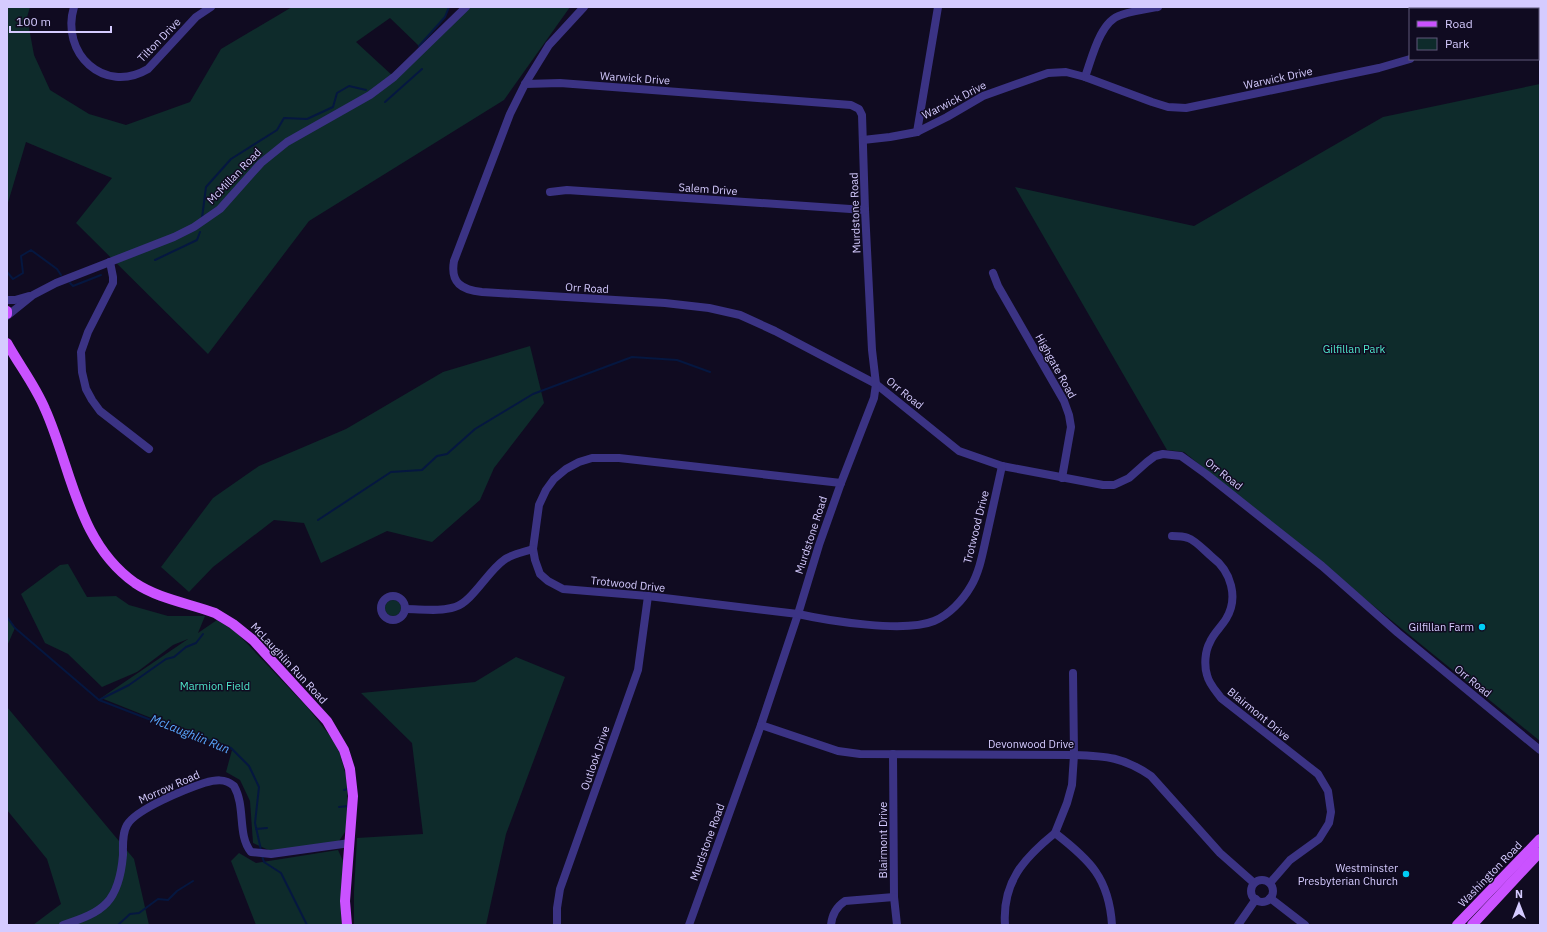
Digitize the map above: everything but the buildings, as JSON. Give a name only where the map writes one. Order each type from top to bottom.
[{"type":"main road","name":"McLaughlin Run Road","points":[[7,343],[46,410],[82,515],[94,538],[105,554],[135,583],[152,592],[214,613],[242,630],[317,710],[333,730],[345,754],[352,783],[353,807],[346,901],[347,925]]},
{"type":"main road","name":"McLaughlin Run Road","points":[[7,354],[21,366]]},
{"type":"main road","name":"Washington Road","points":[[1457,925],[1540,839]]},
{"type":"main road","name":"Washington Road","points":[[1472,925],[1540,852]]},
{"type":"street","name":"Tilton Drive","points":[[74,7],[71,18],[72,33],[78,51],[88,64],[100,73],[111,77],[124,78],[139,74],[148,69],[196,17],[211,7]]},
{"type":"street","name":"McMillan Road","points":[[7,315],[33,295],[56,283],[181,234],[194,227],[220,209],[261,163],[287,142],[370,96],[394,78],[466,7]]},
{"type":"street","name":"Orr Road","points":[[584,7],[550,45],[525,84],[507,121],[454,261],[452,270],[453,276],[463,287],[472,291],[482,292],[665,303],[709,308],[740,315],[775,331],[876,384],[959,451],[1002,466],[1103,485],[1114,485],[1129,478],[1155,456],[1163,454],[1181,456],[1322,566],[1398,633],[1540,750]]},
{"type":"street","points":[[918,132],[938,7]]},
{"type":"street","points":[[1085,77],[1102,31],[1110,22],[1120,15],[1158,7]]},
{"type":"street","name":"Warwick Drive","points":[[525,84],[560,83],[851,105],[859,109],[862,115],[863,140],[918,132],[983,96],[1048,73],[1066,72],[1085,77],[1168,107],[1186,108],[1378,68],[1409,59]]},
{"type":"street","name":"Murdstone Road","points":[[689,925],[798,614],[818,545],[840,483],[874,398],[876,384],[872,350],[863,140]]},
{"type":"street","name":"Salem Drive","points":[[550,192],[567,190],[865,210]]},
{"type":"street","points":[[110,262],[113,283],[88,332],[81,352],[82,372],[86,389],[100,411],[149,449]]},
{"type":"street","name":"Highgate Road","points":[[993,273],[998,286],[1064,401],[1069,415],[1071,427],[1062,478]]},
{"type":"street","name":"McMillan Road","points":[[7,300],[15,300],[33,295]]},
{"type":"street","name":"Trotwood Drive","points":[[840,483],[619,458],[592,458],[579,462],[566,469],[554,479],[546,490],[539,505],[533,549],[535,560],[540,574],[548,581],[563,588],[648,596],[877,625],[908,626],[934,621],[955,607],[971,586],[981,562],[1002,466]]},
{"type":"street","name":"Blairmont Drive","points":[[1172,536],[1188,538],[1215,559],[1228,577],[1232,586],[1233,595],[1231,608],[1227,618],[1210,641],[1205,662],[1206,674],[1212,686],[1221,698],[1318,774],[1328,791],[1332,812],[1330,823],[1325,832],[1319,839],[1290,860],[1270,883]]},
{"type":"street","points":[[405,609],[444,609],[456,607],[465,602],[490,573],[505,559],[533,549]]},
{"type":"street","name":"Outlook Drive","points":[[557,925],[556,914],[560,889],[638,670],[648,596]]},
{"type":"street","points":[[1005,925],[1007,896],[1014,877],[1035,849],[1055,833],[1067,803],[1072,785],[1074,755],[1073,673]]},
{"type":"street","name":"Devonwood Drive","points":[[760,725],[838,751],[860,754],[1074,755],[1100,756],[1119,759],[1138,767],[1152,776],[1220,853],[1254,883]]},
{"type":"street","name":"Blairmont Drive","points":[[893,754],[894,897],[897,925]]},
{"type":"street","name":"Morrow Road","points":[[63,925],[84,918],[108,903],[119,881],[124,834],[127,825],[138,813],[195,786],[214,780],[222,780],[234,786],[241,801],[246,846],[251,852],[267,854],[350,843]]},
{"type":"street","points":[[1055,833],[1074,848],[1089,863],[1103,884],[1111,906],[1112,925]]},
{"type":"street","points":[[1260,880],[1268,881],[1273,889],[1270,898],[1262,901],[1256,899],[1252,894],[1252,886],[1254,883],[1260,880]]},
{"type":"street","points":[[831,925],[834,913],[838,906],[845,901],[894,897]]},
{"type":"street","points":[[1270,898],[1305,925]]},
{"type":"street","points":[[1238,925],[1256,899]]},
{"type":"green space","points":[[7,7],[30,7],[27,17],[34,55],[50,90],[89,114],[126,125],[190,102],[221,49],[292,7],[449,7],[445,17],[419,46],[390,18],[356,42],[394,77],[471,7],[570,7],[504,100],[309,221],[208,354],[76,223],[112,178],[26,142],[7,206]]},
{"type":"green space","name":"Gilfillan Park","points":[[1540,84],[1540,741],[1184,452],[1167,450],[1015,187],[1194,226],[1383,117]]},
{"type":"green space","points":[[530,346],[544,403],[494,468],[480,500],[432,542],[387,531],[321,563],[304,523],[274,520],[213,567],[189,592],[161,567],[213,498],[259,466],[346,429],[443,372]]},
{"type":"green space","name":"Marmion Field","points":[[68,564],[87,597],[116,596],[129,605],[168,616],[205,616],[198,633],[217,620],[236,632],[308,708],[338,746],[347,780],[347,829],[339,841],[273,852],[253,843],[250,801],[240,780],[226,772],[232,750],[101,698],[188,639],[173,645],[137,672],[102,687],[68,654],[45,643],[21,594],[60,565]]},
{"type":"green space","points":[[393,600],[399,602],[401,608],[399,614],[393,616],[387,614],[385,608],[387,602]]},
{"type":"green space","points":[[7,616],[15,628],[7,646]]},
{"type":"green space","points":[[516,657],[565,677],[506,834],[486,925],[354,925],[357,838],[423,834],[412,743],[361,693],[475,682]]},
{"type":"green space","points":[[7,707],[134,859],[149,925],[33,925],[61,904],[47,859],[7,810]]},
{"type":"green space","points":[[338,850],[344,863],[341,909],[342,925],[256,925],[231,861],[239,853],[256,863]]},
{"type":"waterway","points":[[419,46],[445,17],[449,7]]},
{"type":"waterway","points":[[385,102],[422,69]]},
{"type":"waterway","points":[[202,218],[206,187],[231,159],[277,130],[284,118],[307,119],[333,107],[337,93],[349,86],[366,90]]},
{"type":"waterway","points":[[155,260],[197,240],[200,232]]},
{"type":"waterway","points":[[7,272],[13,279],[23,273],[21,256],[31,250],[57,269],[61,275]]},
{"type":"waterway","points":[[70,283],[73,286],[101,275]]},
{"type":"waterway","points":[[318,520],[391,472],[422,470],[437,456],[447,454],[475,429],[533,394],[632,357],[677,360],[710,372]]},
{"type":"waterway","name":"McLaughlin Run","points":[[7,617],[15,628],[99,700],[164,725],[231,748],[249,766],[259,787],[255,823],[261,850]]},
{"type":"waterway","points":[[99,700],[129,685],[166,659],[174,657],[186,647],[196,643],[203,634]]},
{"type":"waterway","points":[[344,790],[348,789]]},
{"type":"waterway","points":[[339,807],[348,806]]},
{"type":"waterway","points":[[256,829],[267,828]]},
{"type":"waterway","name":"McLaughlin Run","points":[[262,856],[264,862],[281,873],[307,925]]},
{"type":"waterway","points":[[118,925],[130,914],[139,913],[158,899],[168,900],[177,891],[193,881]]},
{"type":"place","name":"Gilfillan Farm","points":[[1482,627]]},
{"type":"place","name":"Westminster Presbyterian Church","points":[[1406,874]]}]
